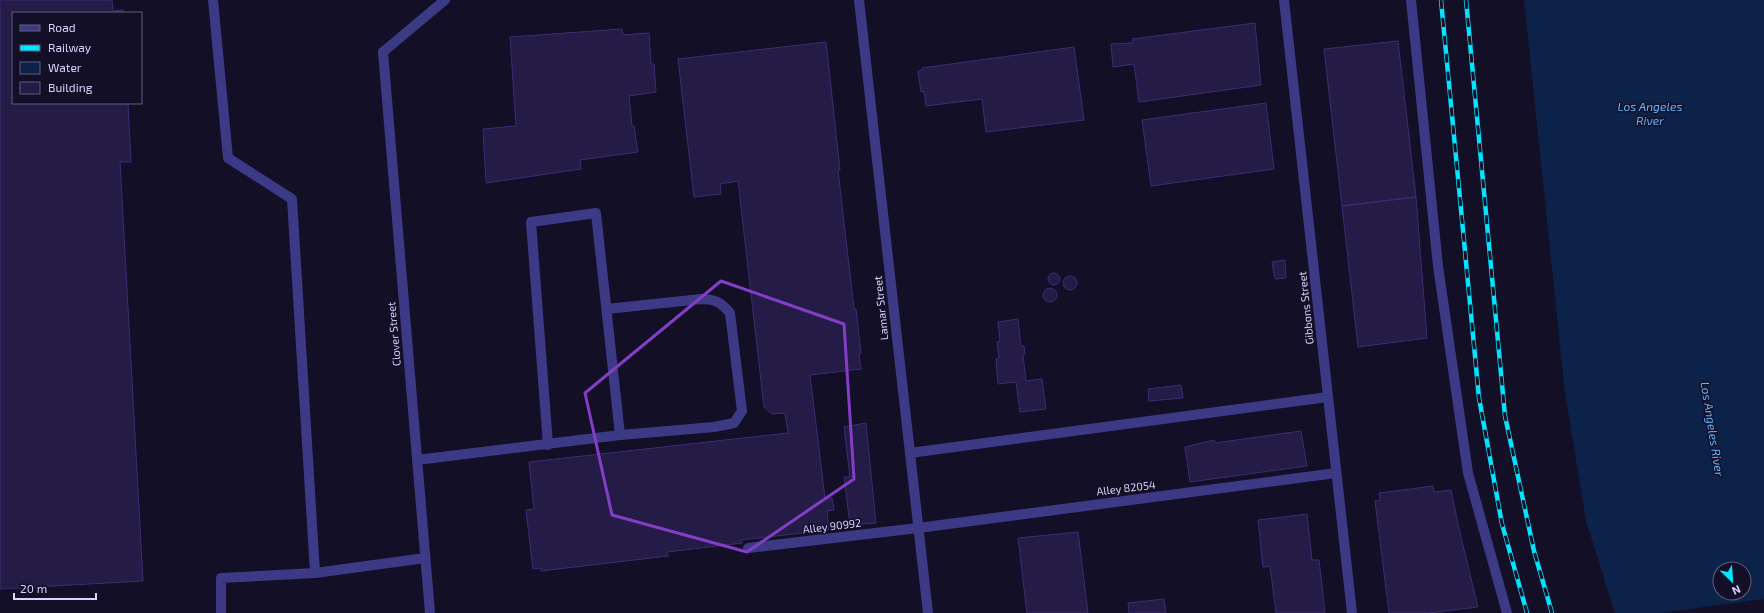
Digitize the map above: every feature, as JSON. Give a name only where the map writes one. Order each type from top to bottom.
[{"type":"street","points":[[213,0],[228,158],[292,199],[315,572]]},
{"type":"street","name":"Clover Street","points":[[430,613],[383,52],[445,0]]},
{"type":"street","name":"Lamar Street","points":[[859,0],[928,613]]},
{"type":"street","name":"Gibbons Street","points":[[1284,0],[1352,613]]},
{"type":"street","points":[[1411,0],[1438,266],[1468,473],[1508,613]]},
{"type":"street","points":[[548,445],[531,222],[596,213],[620,435]]},
{"type":"street","points":[[417,460],[620,435],[714,427],[734,423],[742,412],[730,313],[724,305],[713,299],[701,299],[607,309]]},
{"type":"street","points":[[910,453],[1328,397]]},
{"type":"street","name":"Alley 82054","points":[[918,528],[1336,473]]},
{"type":"street","name":"Alley 90992","points":[[748,548],[918,528]]},
{"type":"street","points":[[221,613],[221,578],[315,572],[425,558]]},
{"type":"highlighted area","points":[[721,281],[844,324],[854,479],[747,552],[612,515],[585,393]]},
{"type":"water","name":"Los Angeles River","points":[[1524,0],[1764,0],[1764,613],[1615,613],[1586,521],[1565,393]]},
{"type":"pier","points":[[1764,599],[1764,613],[1660,613],[1752,601]]},
{"type":"building","points":[[0,0],[112,0],[113,11],[123,10],[123,12],[12,12],[12,104],[128,104],[131,162],[120,162],[143,581],[0,589]]},
{"type":"building","points":[[1255,23],[1261,85],[1139,102],[1134,64],[1113,67],[1111,44],[1133,43],[1132,39]]},
{"type":"building","points":[[622,29],[623,35],[649,33],[651,64],[654,64],[656,92],[629,96],[632,126],[634,126],[638,152],[580,160],[581,169],[486,183],[483,129],[516,126],[510,37]]},
{"type":"building","points":[[1398,41],[1416,197],[1342,206],[1324,49]]},
{"type":"building","points":[[826,42],[840,170],[838,170],[854,309],[856,309],[861,353],[859,354],[861,369],[810,375],[825,498],[832,498],[834,510],[827,511],[829,530],[741,540],[742,543],[667,552],[668,556],[541,571],[541,568],[533,569],[526,510],[534,509],[529,462],[788,433],[785,413],[772,414],[764,407],[738,181],[720,184],[721,194],[694,197],[678,59]]},
{"type":"building","points":[[1074,47],[1084,120],[986,132],[982,99],[926,106],[924,91],[921,92],[918,71],[922,70],[922,68]]},
{"type":"building","points":[[1266,103],[1274,169],[1151,186],[1142,120]]},
{"type":"building","points":[[1416,197],[1427,338],[1358,347],[1342,206]]},
{"type":"building","points":[[1285,260],[1286,278],[1275,279],[1272,262]]},
{"type":"building","points":[[1056,273],[1059,274],[1059,284],[1052,285],[1049,284],[1048,277],[1049,274]]},
{"type":"building","points":[[1067,276],[1073,276],[1077,280],[1077,286],[1073,290],[1067,290],[1063,286],[1063,280]]},
{"type":"building","points":[[1050,288],[1055,290],[1057,295],[1055,300],[1050,302],[1045,300],[1043,295],[1045,290]]},
{"type":"building","points":[[1018,319],[1021,346],[1024,346],[1025,354],[1023,355],[1026,381],[1042,379],[1046,409],[1020,412],[1016,382],[998,384],[996,359],[999,358],[997,342],[1000,341],[998,322]]},
{"type":"building","points":[[1181,385],[1183,398],[1149,401],[1148,389]]},
{"type":"building","points":[[866,423],[876,523],[850,525],[844,477],[850,477],[844,427]]},
{"type":"building","points":[[1301,431],[1307,466],[1190,482],[1185,447],[1214,440],[1215,443]]},
{"type":"building","points":[[1433,486],[1434,492],[1451,490],[1478,607],[1428,613],[1389,613],[1375,501],[1380,500],[1379,493]]},
{"type":"building","points":[[1307,514],[1312,560],[1319,560],[1325,613],[1276,613],[1270,566],[1263,567],[1258,520]]},
{"type":"building","points":[[1078,532],[1088,613],[1027,613],[1018,538]]},
{"type":"building","points":[[1164,599],[1166,613],[1129,613],[1128,603]]},
{"type":"railway","points":[[1441,0],[1479,398],[1502,524],[1527,613]]},
{"type":"railway","points":[[1466,0],[1505,416],[1534,551],[1552,613]]}]
